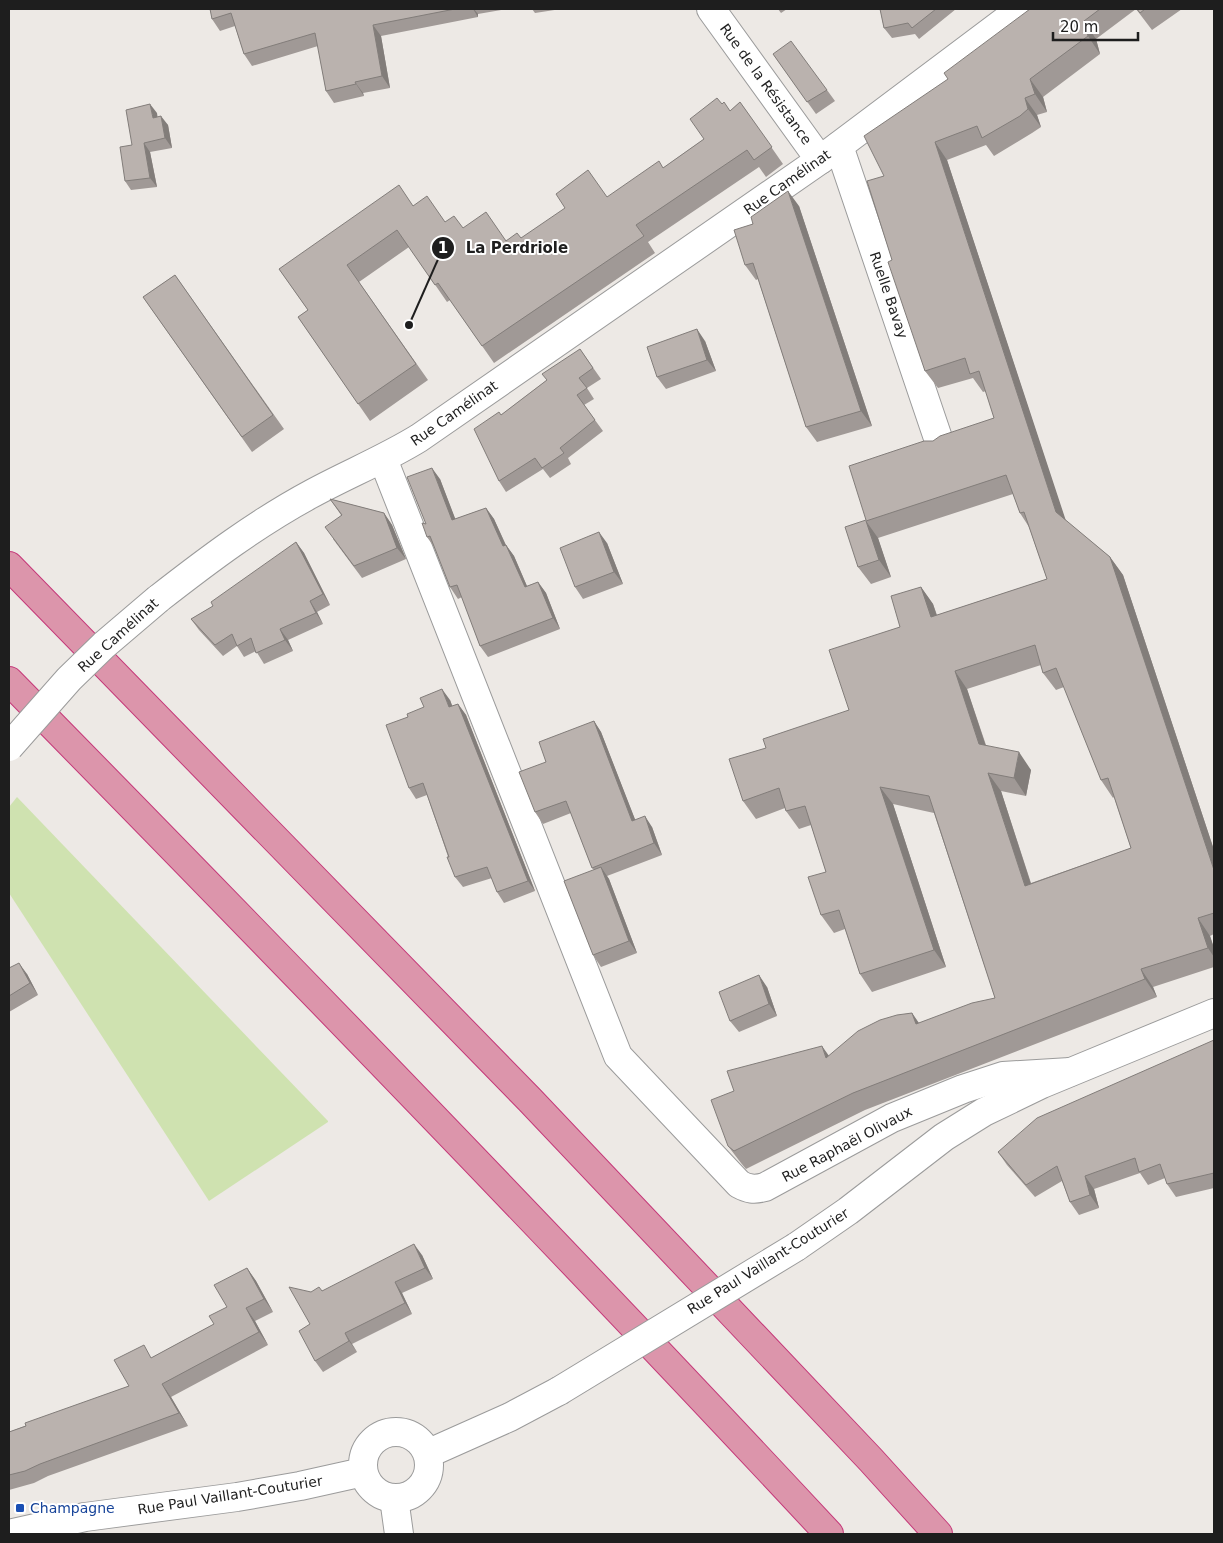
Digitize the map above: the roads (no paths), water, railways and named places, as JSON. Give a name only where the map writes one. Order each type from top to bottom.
[{"type":"highway","points":[[9,566],[530,1100],[871,1460],[938,1534]]},
{"type":"highway","points":[[9,680],[272,948],[829,1534]]},
{"type":"street","name":"Rue de la Résistance","points":[[711,9],[829,153]]},
{"type":"street","name":"Rue Camélinat","points":[[9,747],[50,699],[104,645],[158,599],[216,554],[262,522],[314,492],[383,460],[419,438],[829,153],[1021,9]]},
{"type":"street","name":"Ruelle Bavay","points":[[829,153],[940,444]]},
{"type":"street","name":"Rue Raphaël Olivaux","points":[[383,460],[618,1056],[739,1184],[748,1189],[765,1188],[892,1118],[970,1086],[1003,1076],[1074,1071]]},
{"type":"street","name":"Rue Paul Vaillant-Couturier","points":[[427,1454],[559,1391],[796,1247],[840,1217],[915,1158],[963,1125],[1004,1101],[1214,1013]]},
{"type":"street","points":[[396,1432],[409,1435],[420,1443],[427,1454],[428,1473],[422,1484],[413,1493],[401,1497],[394,1498],[377,1492],[368,1483],[363,1472],[365,1452],[372,1441],[384,1434],[396,1432]]},
{"type":"street","name":"Rue Paul Vaillant-Couturier","points":[[9,1534],[85,1517],[237,1497],[363,1472]]},
{"type":"street","points":[[394,1498],[399,1534]]},
{"type":"place","name":"La Perdriole","points":[[409,325]]},
{"type":"place","name":"Champagne","points":[[20,1508]]}]
